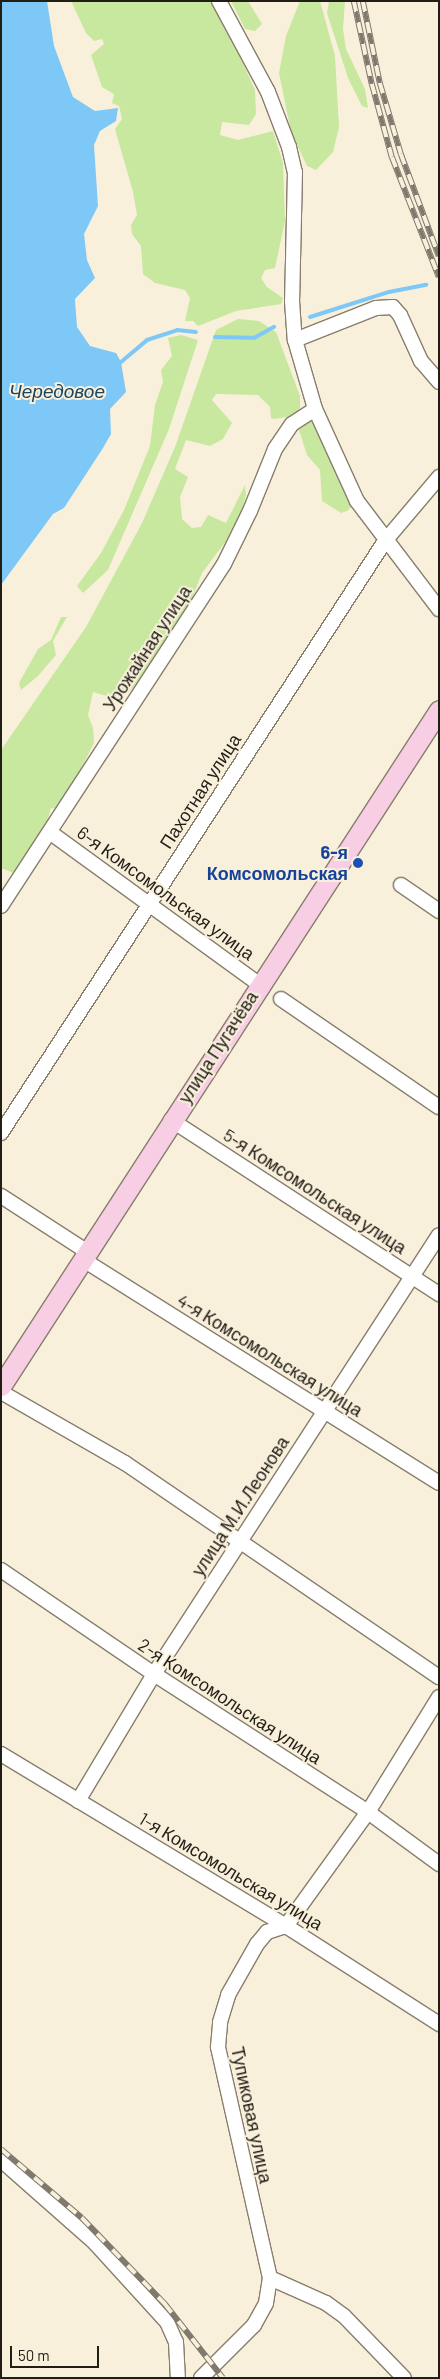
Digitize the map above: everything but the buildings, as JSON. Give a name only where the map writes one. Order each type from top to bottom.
[{"type":"main road","name":"улица Пугачёва","points":[[1,1386],[259,984],[439,710]]},
{"type":"street","points":[[219,1],[268,92],[295,172],[292,300],[296,340],[315,409],[357,501],[385,541],[439,609]]},
{"type":"street","points":[[296,340],[376,308],[393,308],[400,315],[421,361],[439,382]]},
{"type":"street","name":"Урожайная улица","points":[[1,906],[51,833],[224,564],[250,511],[275,449],[292,424],[315,409]]},
{"type":"street","name":"Пахотная улица","points":[[1,1133],[385,541],[439,478]]},
{"type":"street","name":"6-я Комсомольская улица","points":[[51,833],[150,903],[259,984]]},
{"type":"street","points":[[401,884],[439,911]]},
{"type":"street","points":[[281,999],[439,1107]]},
{"type":"street","name":"5-я Комсомольская улица","points":[[171,1120],[439,1294]]},
{"type":"street","name":"4-я Комсомольская улица","points":[[1,1196],[84,1255],[324,1411],[439,1483]]},
{"type":"street","name":"улица М.И.Леонова","points":[[78,1801],[154,1674],[439,1235]]},
{"type":"street","points":[[1,1392],[125,1463],[439,1677]]},
{"type":"street","name":"2-я Комсомольская улица","points":[[1,1570],[154,1674],[368,1812],[439,1864]]},
{"type":"street","name":"Тупиковая улица","points":[[202,2378],[254,2325],[266,2303],[270,2278],[218,2047],[220,2022],[228,1995],[247,1961],[267,1932],[286,1926],[368,1812],[439,1697]]},
{"type":"street","name":"1-я Комсомольская улица","points":[[1,1754],[286,1926],[439,2024]]},
{"type":"street","points":[[1,2160],[82,2230],[140,2289],[167,2322],[176,2342],[178,2378]]},
{"type":"street","points":[[270,2278],[326,2304],[344,2316],[404,2378]]},
{"type":"green space","points":[[71,1],[215,1],[255,90],[256,114],[249,125],[222,122],[220,135],[238,140],[273,131],[283,163],[285,221],[275,268],[265,270],[261,278],[267,287],[283,298],[281,304],[236,311],[198,326],[193,321],[185,321],[190,298],[185,290],[155,283],[143,274],[141,246],[132,234],[131,225],[137,215],[133,192],[115,129],[122,119],[119,106],[112,103],[114,94],[102,87],[91,55],[104,44],[102,39],[94,41],[86,33]]},
{"type":"green space","points":[[231,1],[248,1],[262,24],[255,31],[245,29]]},
{"type":"green space","points":[[300,1],[320,1],[335,56],[339,127],[333,152],[316,170],[307,166],[291,132],[279,73],[286,36]]},
{"type":"green space","points":[[329,1],[345,1],[343,29],[346,49],[365,89],[368,108],[362,106],[348,78],[327,13]]},
{"type":"green space","points":[[238,319],[259,321],[276,332],[300,396],[300,408],[293,416],[274,419],[271,418],[270,407],[258,395],[216,394],[212,400],[232,423],[223,439],[210,446],[186,440],[175,469],[188,477],[180,497],[182,519],[192,528],[201,527],[208,515],[226,523],[245,485],[246,495],[242,510],[226,541],[202,573],[191,601],[140,680],[129,692],[113,698],[93,692],[88,715],[93,728],[94,743],[66,798],[57,809],[51,808],[44,833],[16,874],[1,868],[1,750],[86,627],[142,523],[175,447],[216,330]]},
{"type":"green space","points":[[181,335],[198,340],[169,429],[108,570],[83,593],[77,586],[101,553],[124,510],[150,446],[155,405],[163,382],[161,370],[172,356],[168,338]]},
{"type":"green space","points":[[310,417],[314,421],[342,486],[354,504],[347,511],[341,513],[322,501],[320,470],[307,455],[298,427]]},
{"type":"green space","points":[[61,617],[67,617],[53,641],[56,655],[38,676],[21,690],[19,683],[38,649],[51,640]]},
{"type":"water","name":"Чередовое","points":[[1,1],[47,1],[54,46],[73,97],[95,111],[118,108],[116,121],[100,131],[94,145],[98,206],[84,234],[87,260],[95,278],[75,299],[77,327],[90,346],[116,353],[121,362],[126,392],[110,409],[111,434],[103,448],[64,508],[53,514],[1,585]]},
{"type":"waterway","points":[[310,317],[389,292],[426,285]]},
{"type":"waterway","points":[[215,337],[254,338],[274,327]]},
{"type":"waterway","points":[[121,362],[147,340],[177,330],[196,332]]},
{"type":"railway","points":[[354,1],[372,84],[392,157],[439,277]]},
{"type":"railway","points":[[363,1],[380,83],[401,154],[439,256]]},
{"type":"railway","points":[[1,2149],[82,2218],[165,2304],[223,2378]]},
{"type":"place","name":"6-я Комсомольская","points":[[358,863]]}]
